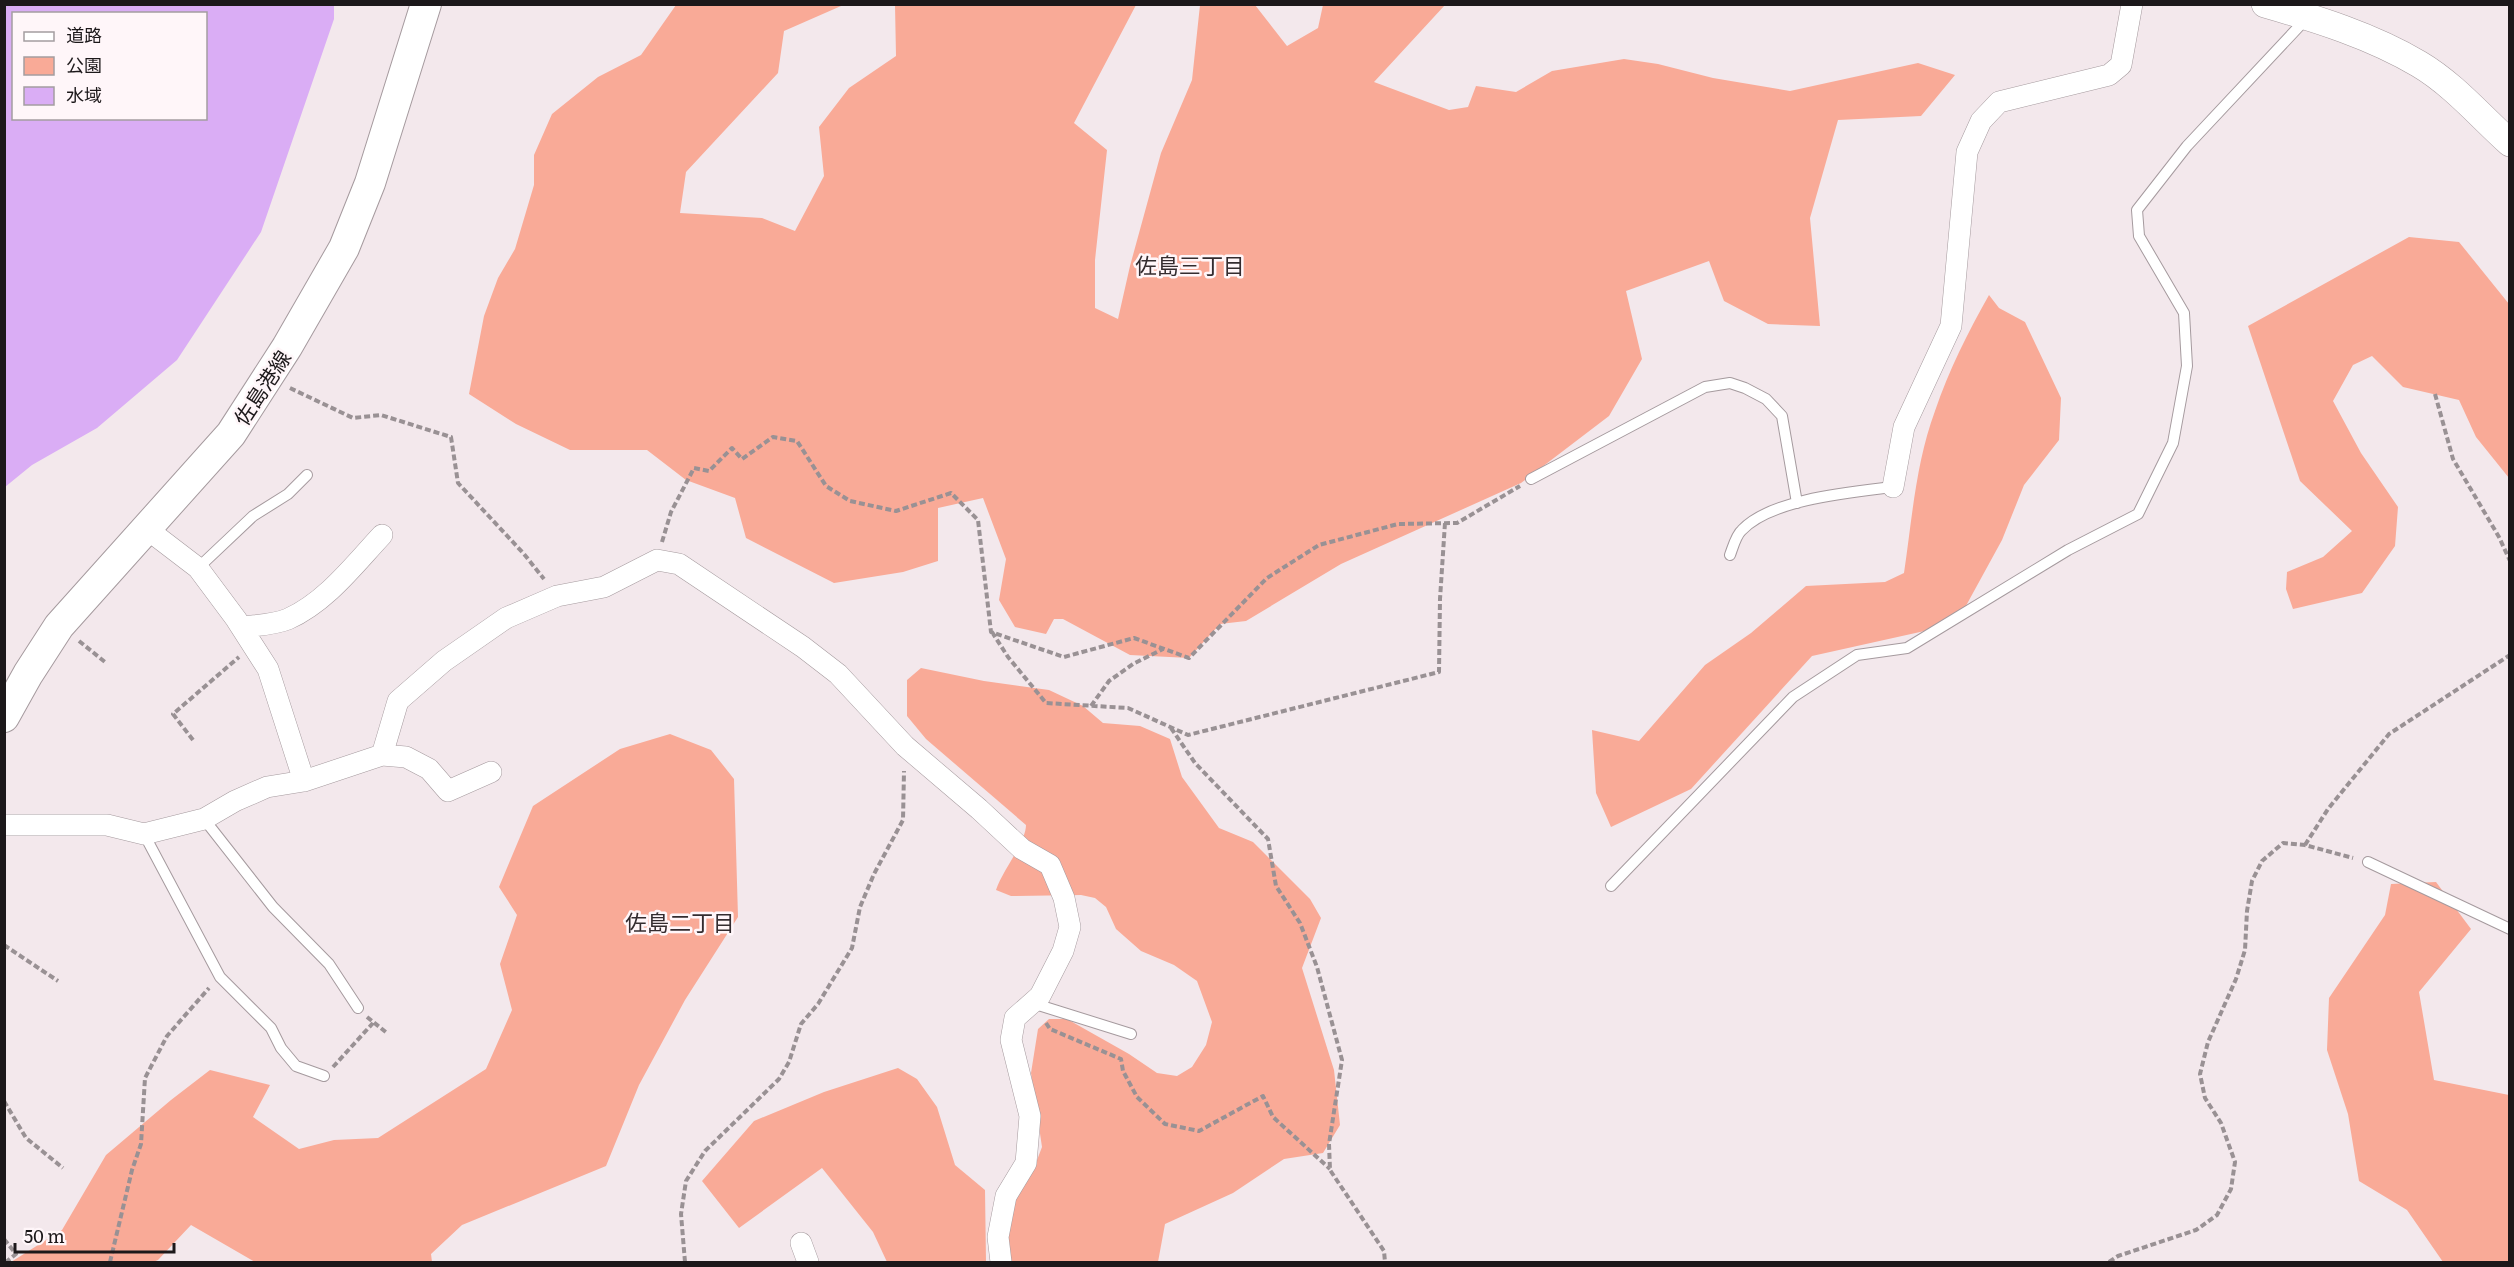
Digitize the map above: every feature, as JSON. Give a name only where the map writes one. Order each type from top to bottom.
[{"type":"main road","name":"佐島港線","points":[[4,717],[59,626],[231,434],[344,248],[370,183],[426,4]]},
{"type":"street","points":[[1893,486],[1904,427],[1951,326],[1967,152],[1981,121],[1999,102],[2109,75],[2121,65],[2132,4]]},
{"type":"street","points":[[2265,4],[2308,16],[2421,65],[2510,143]]},
{"type":"street","points":[[147,529],[198,568],[242,627],[268,669],[304,781]]},
{"type":"street","points":[[242,627],[272,624],[289,619],[328,592],[382,535]]},
{"type":"street","points":[[382,755],[398,702],[444,661],[506,618],[557,596],[604,587],[657,560],[680,564],[829,667],[905,746],[1022,849],[1050,865],[1064,898],[1070,927],[1063,951],[1040,996],[1015,1018],[1011,1040],[1030,1116],[1026,1163],[1006,1196],[998,1237],[1000,1263]]},
{"type":"street","points":[[4,825],[107,825],[144,834],[204,819],[235,801],[267,787],[304,781],[382,755],[406,757],[429,769],[448,791],[491,772]]},
{"type":"lane","points":[[1611,886],[1793,697],[1857,655],[1907,648],[2068,550],[2138,514],[2173,444],[2187,366],[2184,313],[2139,236],[2137,210],[2187,146],[2308,16]]},
{"type":"lane","points":[[1531,479],[1705,387],[1730,383],[1766,399],[1782,416],[1797,504]]},
{"type":"lane","points":[[198,568],[252,516],[288,494],[307,475]]},
{"type":"lane","points":[[1730,555],[1741,530],[1772,510],[1831,495],[1893,486]]},
{"type":"lane","points":[[204,819],[273,907],[329,964],[358,1008]]},
{"type":"lane","points":[[144,834],[220,977],[271,1028],[281,1048],[296,1066],[324,1076]]},
{"type":"lane","points":[[2368,862],[2510,928]]},
{"type":"lane","points":[[1032,1003],[1131,1034]]},
{"type":"path","points":[[267,377],[352,418],[381,416],[451,437],[458,483],[524,554],[557,596]]},
{"type":"path","points":[[2435,394],[2453,459],[2499,537],[2510,561]]},
{"type":"path","points":[[657,560],[671,512],[694,468],[709,471],[732,448],[742,459],[773,437],[797,441],[826,486],[850,501],[896,511],[951,493],[978,520],[991,632],[1008,657],[1046,703],[1128,708],[1188,735],[1439,672],[1440,599],[1445,524]]},
{"type":"path","points":[[991,632],[1064,657],[1134,638],[1189,658],[1267,578],[1319,545],[1398,524],[1457,523],[1531,479]]},
{"type":"path","points":[[59,626],[105,662]]},
{"type":"path","points":[[193,740],[173,714],[253,645]]},
{"type":"path","points":[[1091,706],[1109,681],[1133,664],[1164,649]]},
{"type":"path","points":[[2305,845],[2328,809],[2389,734],[2510,655]]},
{"type":"path","points":[[1171,727],[1196,763],[1268,839],[1276,886],[1300,923],[1317,967],[1342,1060],[1329,1144],[1330,1170]]},
{"type":"path","points":[[685,1263],[681,1214],[686,1181],[700,1158],[736,1119],[779,1079],[789,1062],[801,1024],[818,1004],[852,948],[860,907],[874,874],[903,820],[905,746]]},
{"type":"path","points":[[2109,1263],[2118,1256],[2196,1230],[2217,1215],[2231,1189],[2235,1162],[2221,1123],[2205,1098],[2200,1074],[2208,1042],[2236,979],[2245,950],[2247,911],[2252,881],[2262,861],[2283,843],[2305,845],[2368,862]]},
{"type":"path","points":[[4,945],[58,981]]},
{"type":"path","points":[[110,1263],[132,1170],[141,1144],[145,1078],[167,1036],[220,977]]},
{"type":"path","points":[[1032,1003],[1050,1029],[1121,1059],[1123,1071],[1137,1097],[1165,1124],[1199,1131],[1263,1096],[1273,1117],[1330,1170],[1384,1251],[1385,1263]]},
{"type":"path","points":[[358,1008],[373,1023],[387,1032]]},
{"type":"path","points":[[324,1076],[373,1023]]},
{"type":"path","points":[[4,1101],[26,1138],[63,1168]]},
{"type":"path","points":[[4,1239],[16,1254],[6,1263]]},
{"type":"green space","points":[[676,5],[868,5],[841,6],[784,31],[778,73],[686,172],[680,213],[762,218],[795,231],[824,176],[819,127],[849,88],[896,56],[895,5],[1136,5],[1074,123],[1107,150],[1095,260],[1095,308],[1118,319],[1161,153],[1192,80],[1200,5],[1255,5],[1287,46],[1318,28],[1323,5],[1445,5],[1374,82],[1449,110],[1468,107],[1476,86],[1516,92],[1552,71],[1624,59],[1658,64],[1713,78],[1790,91],[1918,63],[1955,75],[1921,116],[1838,120],[1810,218],[1820,326],[1768,324],[1724,301],[1709,261],[1626,291],[1642,359],[1609,416],[1521,483],[1341,564],[1246,621],[1220,624],[1189,658],[1130,655],[1063,619],[1054,619],[1046,634],[1015,627],[999,600],[1006,559],[983,498],[938,508],[938,561],[903,572],[834,583],[746,538],[735,498],[686,480],[647,450],[570,450],[516,424],[469,394],[484,316],[498,278],[515,249],[534,185],[534,155],[552,114],[598,77],[641,55]]},
{"type":"green space","points":[[2409,237],[2459,242],[2509,304],[2509,478],[2476,437],[2459,400],[2403,387],[2372,356],[2353,365],[2333,401],[2361,453],[2398,507],[2395,546],[2362,593],[2293,609],[2286,589],[2287,572],[2323,557],[2352,531],[2300,481],[2248,326]]},
{"type":"green space","points":[[1989,295],[1999,308],[2025,322],[2061,398],[2059,440],[2024,485],[2002,540],[1956,624],[1812,656],[1691,789],[1611,827],[1596,793],[1592,730],[1639,741],[1705,665],[1751,633],[1806,586],[1885,582],[1904,573],[1915,491],[1929,430],[1953,366]]},
{"type":"green space","points":[[921,668],[984,681],[1049,690],[1083,706],[1103,723],[1140,726],[1170,739],[1182,777],[1219,828],[1253,842],[1310,899],[1321,918],[1302,968],[1334,1070],[1340,1125],[1323,1153],[1284,1159],[1233,1193],[1165,1224],[1158,1262],[997,1262],[1016,1197],[1034,1168],[1042,1147],[1031,1073],[1038,1029],[1049,1019],[1067,1019],[1129,1054],[1157,1073],[1177,1076],[1192,1067],[1206,1045],[1212,1022],[1197,981],[1174,965],[1141,951],[1116,929],[1106,907],[1095,898],[1081,895],[1011,896],[996,890],[1022,840],[1026,825],[926,739],[907,716],[907,680]]},
{"type":"green space","points":[[670,734],[711,750],[734,779],[738,917],[685,1000],[639,1085],[606,1166],[462,1225],[431,1254],[432,1262],[255,1262],[191,1225],[158,1260],[153,1262],[11,1262],[62,1230],[106,1155],[210,1070],[270,1085],[253,1117],[299,1149],[334,1140],[378,1138],[486,1069],[512,1010],[500,964],[517,915],[499,887],[533,806],[620,749]]},
{"type":"green space","points":[[2436,882],[2471,929],[2419,992],[2434,1080],[2509,1095],[2509,1262],[2443,1262],[2407,1210],[2359,1181],[2348,1114],[2327,1050],[2329,998],[2385,915],[2391,884]]},
{"type":"green space","points":[[898,1068],[917,1079],[937,1107],[955,1165],[985,1190],[986,1262],[887,1262],[873,1232],[822,1168],[739,1228],[702,1181],[754,1121],[824,1092]]},
{"type":"water","points":[[5,4],[334,5],[334,19],[261,232],[177,360],[97,428],[32,465],[5,487]]},
{"type":"district","name":"佐島三丁目","points":[[1190,264]]},
{"type":"district","name":"佐島二丁目","points":[[680,921]]}]
